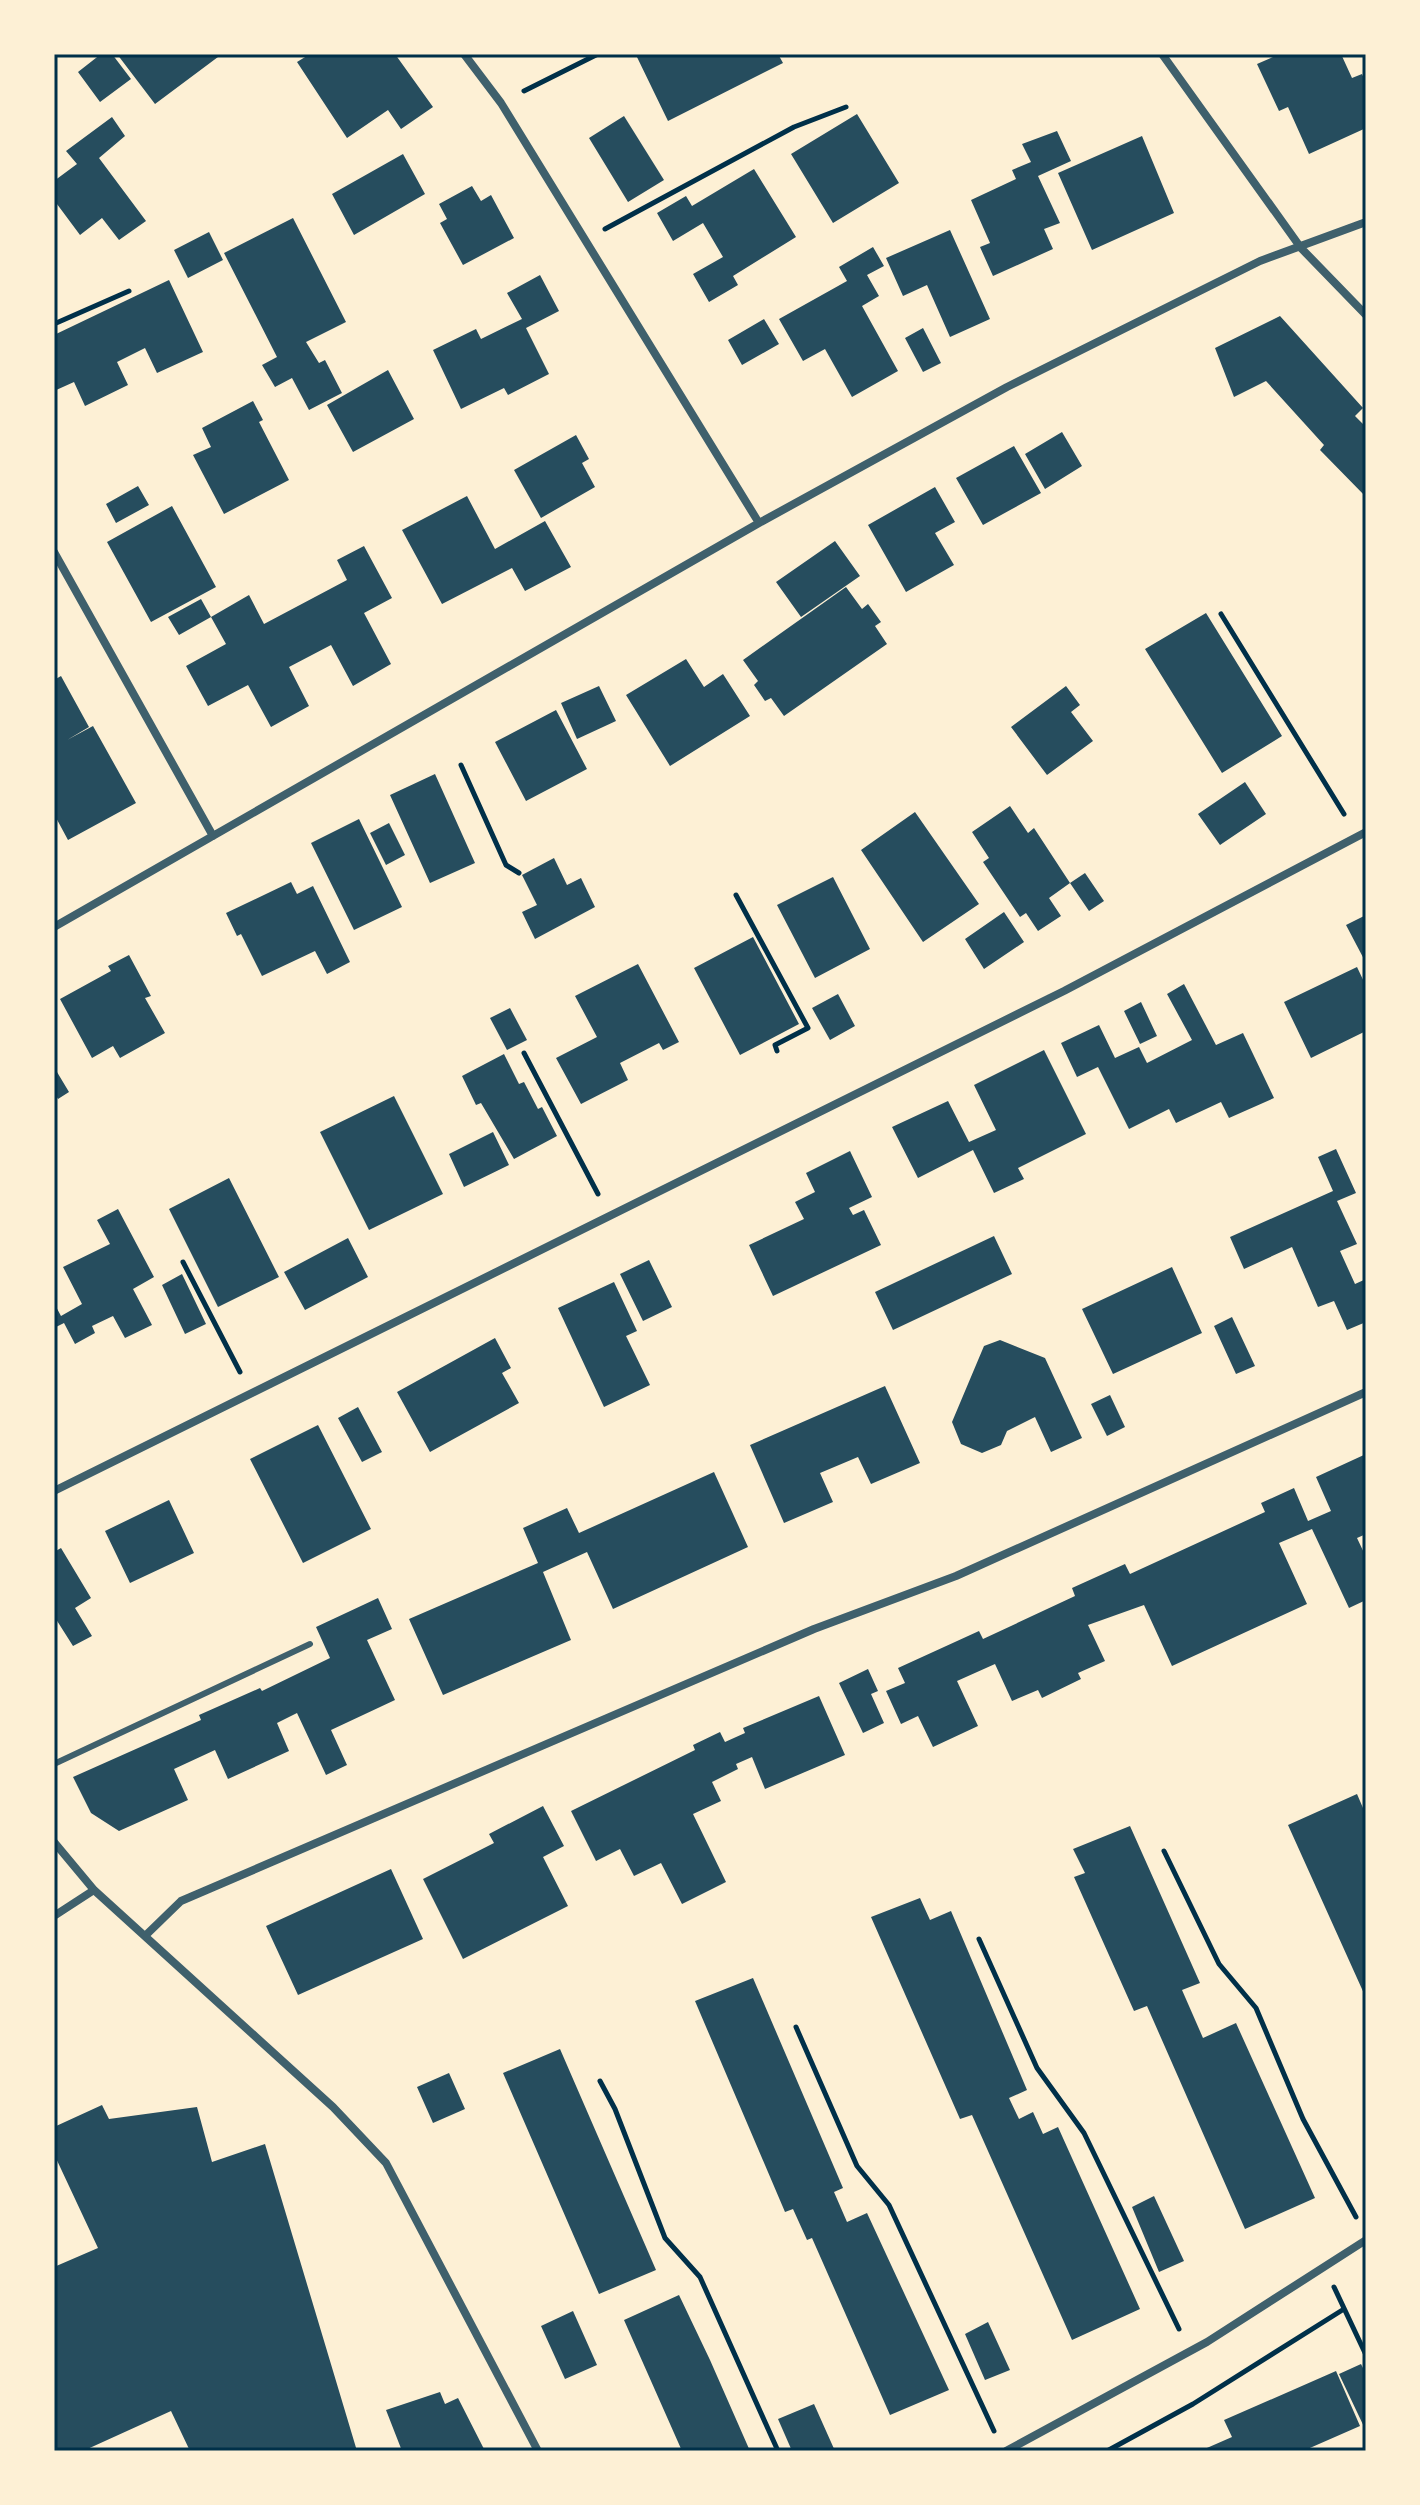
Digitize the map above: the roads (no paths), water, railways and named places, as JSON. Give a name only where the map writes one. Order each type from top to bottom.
[{"type":"street","points":[[464,54],[501,103],[759,523]]},
{"type":"street","points":[[1162,54],[1301,248],[1366,315]]},
{"type":"street","points":[[54,927],[759,523],[1022,380],[1260,261],[1366,222]]},
{"type":"street","points":[[54,552],[213,836]]},
{"type":"street","points":[[54,1491],[1064,991],[1362,834]]},
{"type":"street","points":[[146,1935],[181,1901],[814,1629],[956,1576],[1366,1392]]},
{"type":"street","points":[[54,1842],[94,1890],[353,2125],[386,2163],[538,2451]]},
{"type":"street","points":[[54,1916],[94,1890]]},
{"type":"street","points":[[1006,2451],[1190,2352],[1326,2269],[1366,2240]]},
{"type":"lane","points":[[54,1764],[310,1644]]}]
